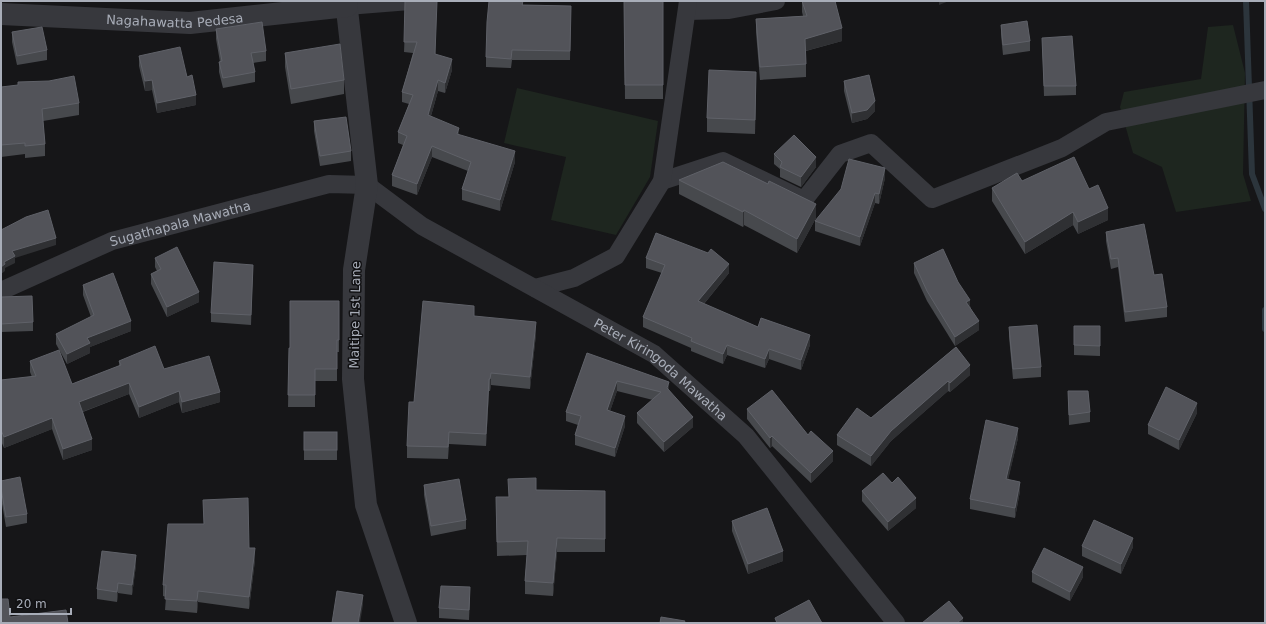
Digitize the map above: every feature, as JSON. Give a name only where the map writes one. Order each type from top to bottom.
[{"type":"street","points":[[347,4],[410,1]]},
{"type":"street","points":[[534,288],[574,278],[616,256],[662,181],[687,6],[729,10],[776,1]]},
{"type":"street","name":"Nagahawatta Pedesa","points":[[1,14],[190,23],[347,4]]},
{"type":"street","name":"Maitipe 1st Lane","points":[[347,4],[366,185],[354,270],[353,379],[366,506],[406,623]]},
{"type":"street","points":[[662,181],[723,161],[804,200],[840,154],[870,143],[932,199],[1062,148],[1106,122],[1265,90]]},
{"type":"street","name":"Sugathapala Mawatha","points":[[1,291],[112,241],[329,184],[366,185]]},
{"type":"street","name":"Peter Kiringoda Mawatha","points":[[366,185],[422,226],[654,354],[746,436],[896,623]]},
{"type":"shaded area","points":[[1233,25],[1245,73],[1243,174],[1251,201],[1176,212],[1162,167],[1133,153],[1120,107],[1124,92],[1201,79],[1208,27]]},
{"type":"shaded area","points":[[517,88],[658,121],[650,177],[616,235],[551,220],[566,157],[504,143]]},
{"type":"building","points":[[405,1],[437,1],[435,54],[452,59],[445,83],[438,80],[428,115],[459,128],[457,134],[515,151],[500,200],[462,189],[471,162],[432,146],[417,184],[392,175],[407,136],[398,132],[413,95],[402,92],[417,42],[404,42]]},
{"type":"building","points":[[489,1],[523,1],[522,5],[571,6],[570,51],[512,50],[511,59],[486,57]]},
{"type":"building","points":[[624,1],[663,1],[663,85],[625,85]]},
{"type":"building","points":[[802,1],[835,1],[842,28],[805,39],[806,64],[760,67],[756,19],[807,16]]},
{"type":"building","points":[[1027,21],[1030,41],[1003,45],[1001,25]]},
{"type":"building","points":[[262,22],[266,51],[251,53],[255,72],[223,78],[219,62],[222,61],[216,29]]},
{"type":"building","points":[[42,27],[47,50],[17,56],[12,32]]},
{"type":"building","points":[[1072,36],[1076,86],[1044,86],[1042,38]]},
{"type":"building","points":[[340,44],[344,80],[291,89],[285,53]]},
{"type":"building","points":[[180,47],[187,77],[192,75],[196,95],[157,103],[152,80],[145,81],[139,56]]},
{"type":"building","points":[[709,70],[756,72],[755,120],[707,118]]},
{"type":"building","points":[[869,75],[875,101],[867,110],[852,113],[844,81]]},
{"type":"building","points":[[74,76],[79,103],[42,109],[45,144],[25,146],[25,143],[1,145],[1,87],[18,85],[18,82],[49,81]]},
{"type":"building","points":[[346,117],[351,151],[320,156],[314,121]]},
{"type":"building","points":[[794,135],[816,157],[801,177],[780,167],[782,162],[774,154]]},
{"type":"building","points":[[1074,157],[1089,189],[1098,185],[1108,208],[1078,222],[1073,212],[1025,242],[992,188],[1017,173],[1022,181]]},
{"type":"building","points":[[849,159],[885,168],[879,194],[875,193],[860,237],[815,221],[841,189]]},
{"type":"building","points":[[723,162],[768,184],[769,181],[816,204],[797,239],[744,210],[743,212],[679,180]]},
{"type":"building","points":[[48,210],[56,238],[12,251],[15,256],[4,262],[5,264],[1,267],[1,230],[26,217]]},
{"type":"building","points":[[1144,224],[1154,275],[1162,274],[1167,307],[1125,312],[1118,258],[1111,259],[1106,232]]},
{"type":"building","points":[[656,233],[708,253],[711,249],[729,264],[698,301],[758,327],[761,318],[810,335],[801,360],[769,349],[765,359],[727,345],[723,354],[691,341],[692,338],[643,317],[665,265],[646,258]]},
{"type":"building","points":[[177,247],[199,292],[167,307],[151,274],[161,269],[155,258]]},
{"type":"building","points":[[943,249],[958,282],[970,300],[966,302],[979,321],[955,337],[927,291],[914,263]]},
{"type":"building","points":[[214,262],[253,265],[251,315],[211,313]]},
{"type":"building","points":[[113,273],[131,321],[87,338],[90,343],[67,354],[56,334],[94,315],[83,285]]},
{"type":"building","points":[[32,296],[33,322],[1,324],[1,297]]},
{"type":"building","points":[[290,301],[339,301],[337,369],[315,369],[315,395],[288,395]]},
{"type":"building","points":[[423,301],[474,306],[474,316],[536,322],[530,377],[491,373],[489,379],[486,434],[449,432],[448,447],[407,446],[409,402],[414,402]]},
{"type":"building","points":[[1037,325],[1041,367],[1013,369],[1009,327]]},
{"type":"building","points":[[1074,326],[1100,326],[1100,346],[1074,345]]},
{"type":"building","points":[[155,346],[164,369],[209,356],[220,392],[182,402],[179,391],[139,407],[129,383],[79,402],[92,439],[63,449],[52,418],[4,437],[1,430],[1,380],[36,376],[30,361],[59,350],[72,384],[121,365],[119,361]]},
{"type":"building","points":[[956,347],[970,365],[950,383],[948,381],[891,431],[871,456],[837,435],[857,408],[871,418]]},
{"type":"building","points":[[587,353],[669,382],[667,388],[693,417],[664,442],[637,413],[661,392],[617,381],[607,410],[625,416],[615,448],[575,435],[581,416],[566,412]]},
{"type":"building","points":[[1166,387],[1197,403],[1179,440],[1148,425]]},
{"type":"building","points":[[772,390],[808,435],[811,431],[833,451],[811,473],[772,436],[770,438],[747,409]]},
{"type":"building","points":[[1068,391],[1088,391],[1090,412],[1069,415]]},
{"type":"building","points":[[986,420],[1018,428],[1006,479],[1020,482],[1015,508],[970,499]]},
{"type":"building","points":[[304,432],[337,432],[337,450],[304,450]]},
{"type":"building","points":[[883,473],[892,483],[898,477],[916,498],[888,522],[862,491]]},
{"type":"building","points":[[20,477],[27,514],[6,517],[1,481]]},
{"type":"building","points":[[536,478],[536,490],[605,491],[605,539],[557,538],[553,583],[525,581],[528,541],[497,542],[496,497],[509,497],[508,479]]},
{"type":"building","points":[[459,479],[466,520],[431,526],[424,485]]},
{"type":"building","points":[[248,498],[249,548],[255,548],[249,597],[198,591],[197,601],[165,599],[166,585],[163,585],[168,524],[204,524],[203,500]]},
{"type":"building","points":[[767,508],[783,551],[748,564],[732,521]]},
{"type":"building","points":[[1094,520],[1133,538],[1121,564],[1082,546]]},
{"type":"building","points":[[1044,548],[1083,567],[1070,592],[1032,572]]},
{"type":"building","points":[[102,551],[136,555],[132,585],[118,583],[117,592],[97,589]]},
{"type":"building","points":[[441,586],[470,587],[469,610],[439,608]]},
{"type":"building","points":[[337,591],[363,595],[358,623],[332,623]]},
{"type":"building","points":[[1,599],[8,599],[10,617],[66,610],[68,623],[1,623]]},
{"type":"building","points":[[809,600],[822,623],[777,623],[775,618]]},
{"type":"building","points":[[949,601],[963,618],[957,623],[922,623]]},
{"type":"building","points":[[661,617],[685,621],[684,623],[660,623]]},
{"type":"waterway","points":[[1246,1],[1252,174],[1265,209]]},
{"type":"waterway","points":[[1265,310],[1265,329]]}]
